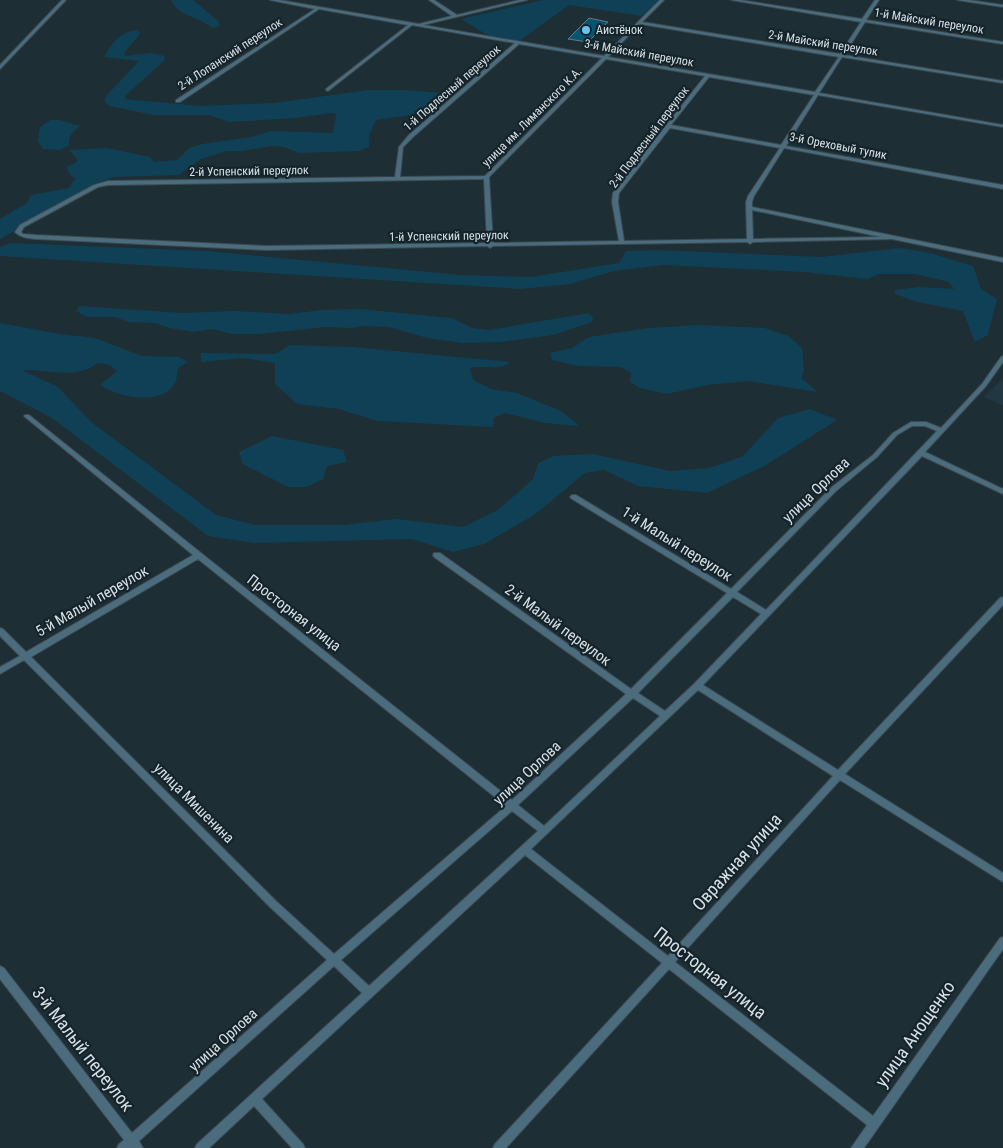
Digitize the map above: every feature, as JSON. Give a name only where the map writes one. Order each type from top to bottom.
[{"type":"street","points":[[0,68],[64,0]]},
{"type":"street","name":"3-й Майский переулок","points":[[272,0],[1003,126]]},
{"type":"street","points":[[431,0],[456,16]]},
{"type":"street","points":[[328,90],[414,25],[525,0]]},
{"type":"street","name":"улица им. Лиманского К.А.","points":[[490,246],[486,177],[662,0]]},
{"type":"street","name":"1-й Майский переулок","points":[[733,0],[753,1],[1003,43]]},
{"type":"street","points":[[750,242],[751,196],[785,146],[876,0]]},
{"type":"street","points":[[959,0],[1003,6]]},
{"type":"street","name":"2-й Лопанский переулок","points":[[178,101],[318,8]]},
{"type":"street","name":"2-й Майский переулок","points":[[640,23],[1003,82]]},
{"type":"street","name":"1-й Подлесный переулок","points":[[397,179],[401,147],[518,43]]},
{"type":"street","name":"2-й Подлесный переулок","points":[[622,244],[615,202],[616,193],[708,75]]},
{"type":"street","name":"3-й Ореховый тупик","points":[[669,126],[1003,187]]},
{"type":"street","name":"2-й Успенский переулок","points":[[22,226],[96,186],[108,183],[486,177]]},
{"type":"street","name":"1-й Успенский переулок","points":[[750,208],[1003,260]]},
{"type":"street","name":"1-й Успенский переулок","points":[[22,226],[18,232],[21,235],[36,237],[267,248],[750,242],[890,238]]},
{"type":"street","points":[[201,1148],[525,850],[697,686],[942,431],[984,385],[1003,358]]},
{"type":"street","name":"Просторная улица","points":[[27,416],[544,831]]},
{"type":"street","name":"улица Орлова","points":[[122,1148],[135,1144],[332,961],[513,806],[632,694],[834,489],[875,456],[895,434],[911,424],[926,424],[942,431]]},
{"type":"street","points":[[921,453],[1003,492]]},
{"type":"street","name":"1-й Малый переулок","points":[[574,497],[767,614]]},
{"type":"street","name":"5-й Малый переулок","points":[[0,671],[198,555]]},
{"type":"street","name":"2-й Малый переулок","points":[[437,555],[632,694],[665,715]]},
{"type":"street","name":"Овражная улица","points":[[499,1148],[840,774],[1003,600]]},
{"type":"street","name":"улица Мишенина","points":[[0,631],[332,961],[361,983],[370,993]]},
{"type":"street","points":[[697,686],[1003,878]]},
{"type":"street","name":"Просторная улица","points":[[525,850],[593,905],[669,961],[874,1124]]},
{"type":"street","name":"улица Анощенко","points":[[857,1148],[1003,941]]},
{"type":"street","name":"3-й Малый переулок","points":[[0,971],[135,1144]]},
{"type":"street","points":[[255,1099],[299,1148]]},
{"type":"shaded area","points":[[171,0],[193,0],[218,21],[220,26],[212,28],[183,13],[174,6]]},
{"type":"shaded area","points":[[543,0],[659,0],[642,16],[569,5],[519,41],[489,36],[461,19]]},
{"type":"shaded area","points":[[138,30],[140,34],[124,53],[125,56],[151,53],[165,56],[164,61],[126,95],[125,99],[199,106],[275,103],[368,90],[408,90],[451,94],[431,112],[376,120],[369,135],[369,147],[358,151],[299,153],[284,147],[271,146],[242,151],[227,151],[201,159],[179,175],[114,177],[97,183],[0,239],[0,219],[27,203],[31,195],[69,188],[76,178],[71,176],[66,167],[77,162],[77,159],[69,150],[107,148],[150,157],[154,162],[177,160],[189,148],[202,144],[252,137],[271,131],[333,133],[336,114],[331,113],[296,118],[229,122],[210,115],[153,115],[110,106],[105,102],[106,96],[139,61],[104,57],[110,47],[122,35]]},
{"type":"shaded area","points":[[51,120],[60,120],[80,126],[71,134],[69,146],[60,150],[43,149],[38,141],[40,127]]},
{"type":"shaded area","points":[[11,243],[207,251],[460,275],[531,277],[619,263],[626,251],[657,250],[821,257],[900,248],[930,253],[973,266],[981,289],[997,299],[988,335],[975,342],[963,311],[917,302],[895,294],[895,290],[919,287],[954,289],[949,282],[915,274],[879,274],[868,279],[804,272],[663,265],[614,271],[570,284],[520,289],[0,256],[0,247]]},
{"type":"shaded area","points":[[79,306],[182,313],[235,311],[288,314],[323,310],[359,309],[452,318],[472,328],[489,330],[588,313],[593,317],[592,322],[553,335],[501,342],[462,343],[427,338],[389,327],[325,327],[260,334],[232,334],[212,329],[194,332],[169,328],[155,323],[129,322],[115,317],[87,317],[76,311]]},
{"type":"shaded area","points":[[0,323],[60,334],[95,338],[142,356],[179,357],[188,362],[178,368],[176,382],[169,390],[160,395],[139,398],[117,393],[100,385],[117,371],[110,365],[98,363],[80,371],[71,372],[22,370],[58,387],[91,422],[216,515],[255,525],[344,525],[396,519],[463,527],[498,510],[533,479],[538,463],[554,456],[593,454],[670,471],[709,468],[742,457],[778,418],[810,409],[837,420],[766,465],[707,493],[638,486],[604,470],[585,473],[534,515],[484,544],[453,552],[412,539],[255,543],[208,536],[52,418],[0,391]]},
{"type":"shaded area","points":[[700,325],[765,328],[788,336],[802,348],[804,371],[801,378],[818,392],[748,381],[707,385],[667,394],[640,388],[630,382],[631,373],[621,367],[578,366],[552,360],[550,353],[572,348],[589,337],[648,328]]},
{"type":"shaded area","points":[[290,345],[353,347],[510,362],[497,367],[470,368],[473,380],[491,389],[517,393],[561,411],[579,426],[545,423],[505,413],[494,418],[493,427],[377,421],[339,409],[297,404],[275,384],[275,363],[243,358],[201,362],[201,353],[275,354]]},
{"type":"shaded area","points":[[1003,378],[1003,405],[984,397]]},
{"type":"shaded area","points":[[272,436],[343,450],[347,462],[327,466],[323,479],[306,487],[288,487],[243,464],[239,452]]},
{"type":"building","name":"Аистёнок","points":[[589,18],[608,22],[588,42],[568,39]]},
{"type":"place","name":"Аистёнок","points":[[586,30]]}]
